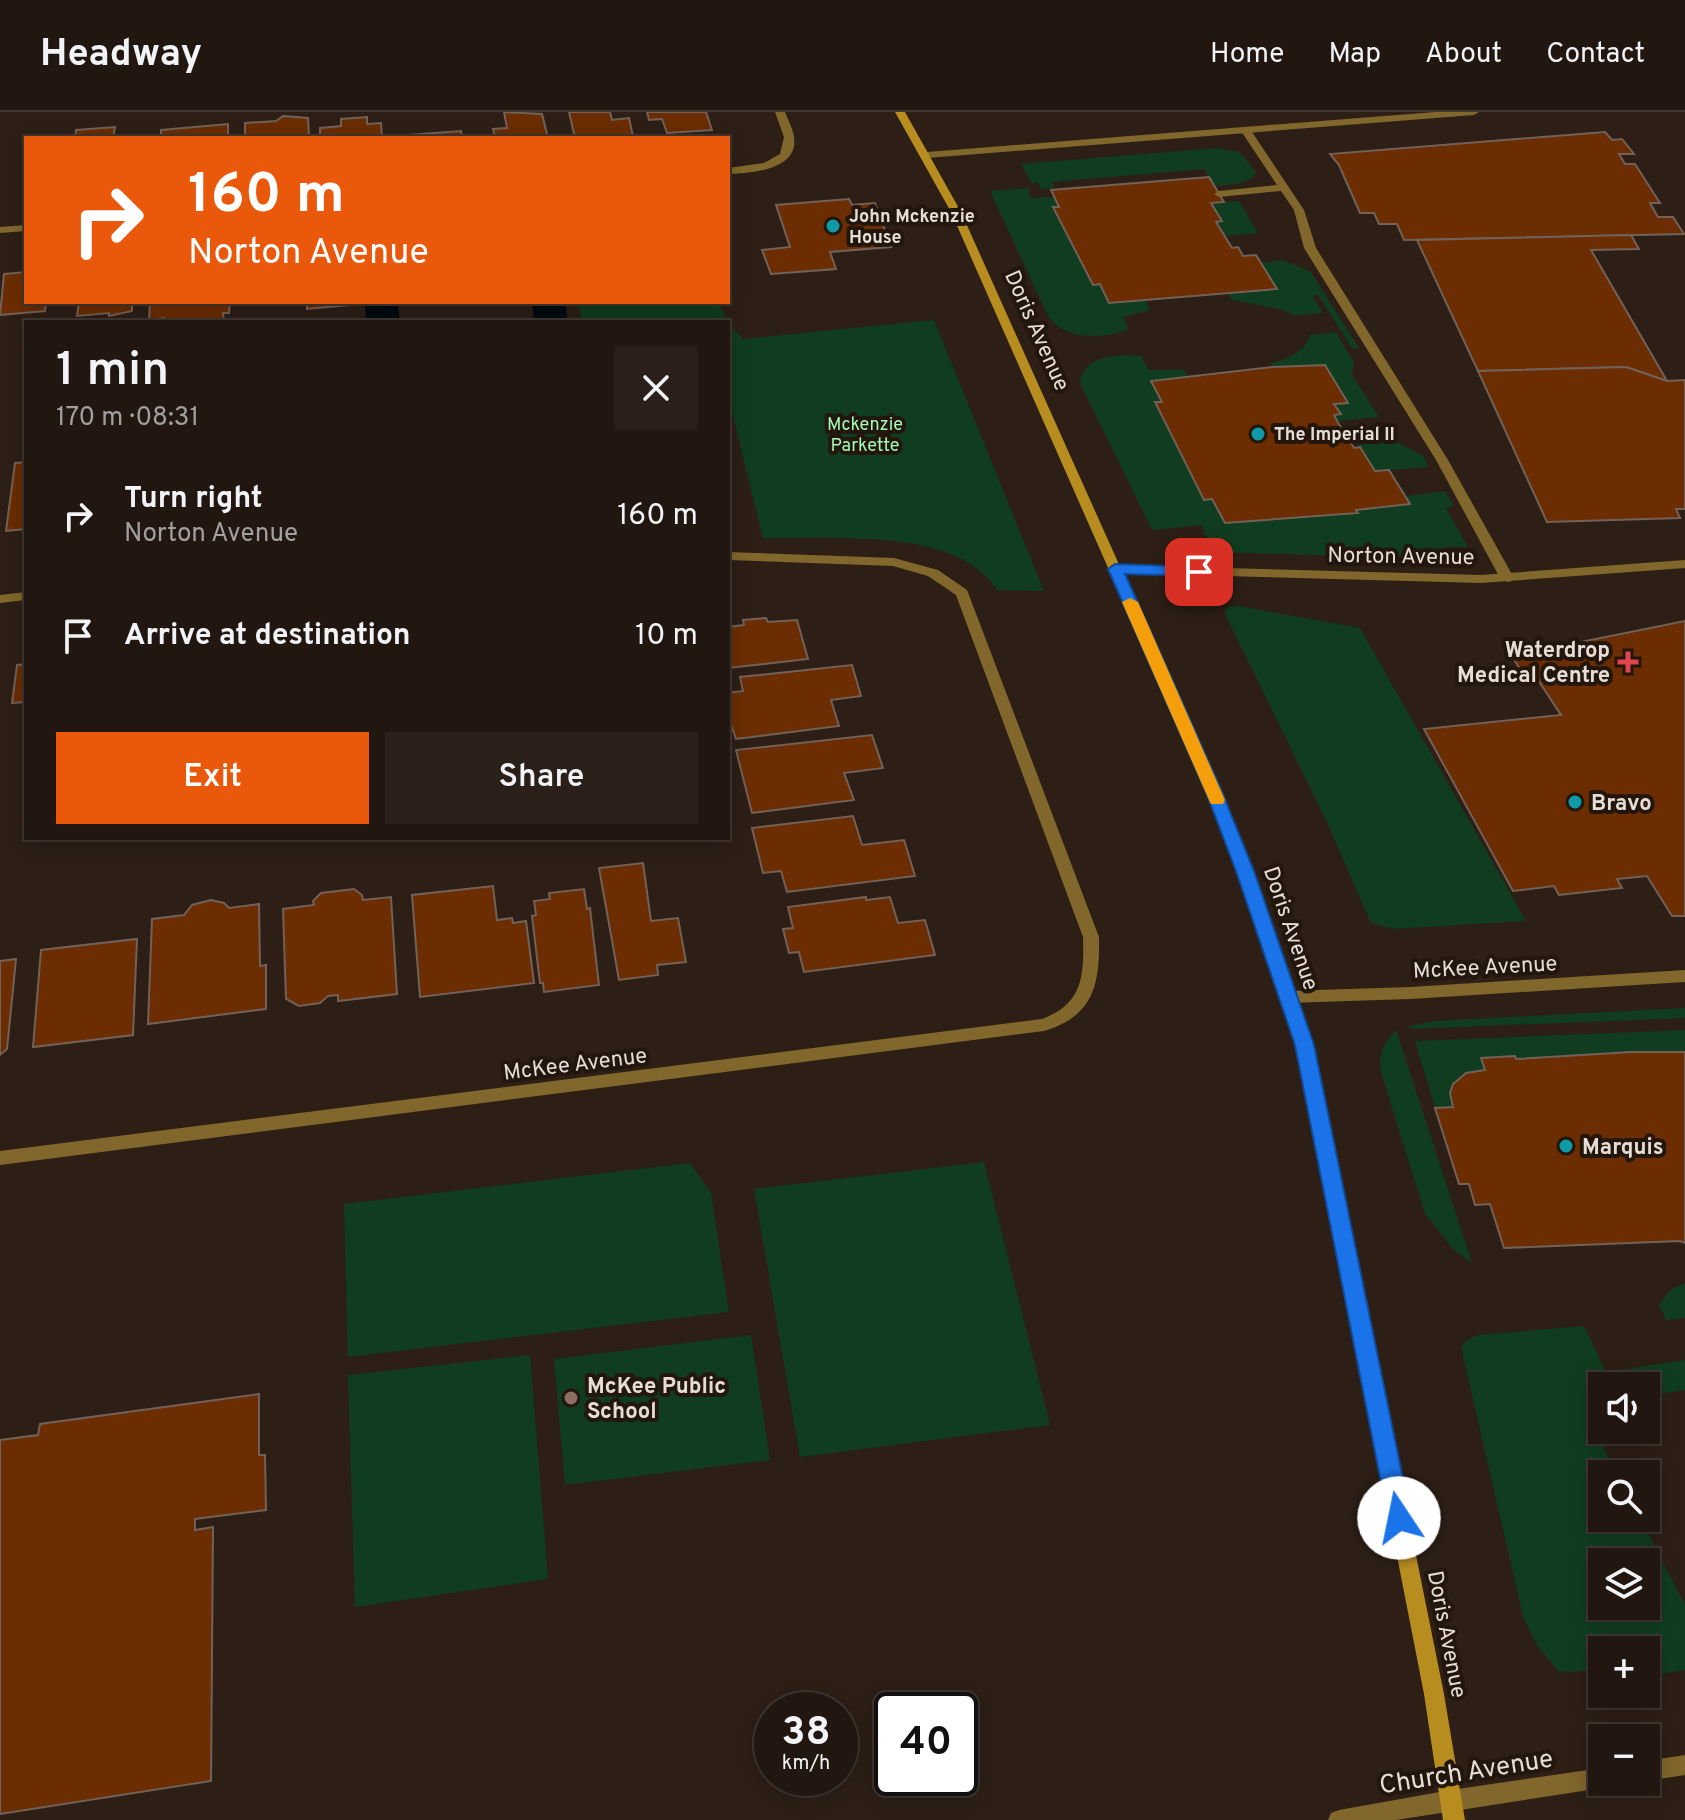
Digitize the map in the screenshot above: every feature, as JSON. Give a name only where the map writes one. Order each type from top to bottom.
[{"type":"street","points":[[730,171],[766,166],[782,157],[789,138],[780,112]]},
{"type":"street","name":"Doris Avenue","points":[[900,112],[927,155],[956,212],[1214,792],[1245,871],[1305,1045],[1434,1694],[1452,1810]]},
{"type":"street","points":[[927,155],[1474,112]]},
{"type":"street","points":[[1246,131],[1299,210],[1310,248],[1442,460],[1507,578]]},
{"type":"street","points":[[1219,194],[1284,188]]},
{"type":"street","points":[[0,230],[24,228]]},
{"type":"street","name":"McKee Avenue","points":[[0,1158],[1044,1025],[1060,1021],[1074,1011],[1090,982],[1091,937],[962,593],[933,573],[894,562],[730,556]]},
{"type":"street","name":"Norton Avenue","points":[[1115,569],[1443,579],[1507,578],[1685,564]]},
{"type":"street","points":[[0,599],[24,596]]},
{"type":"street","name":"McKee Avenue","points":[[1288,997],[1410,993],[1685,976]]},
{"type":"street","points":[[1660,1769],[1685,1765]]},
{"type":"street","name":"Church Avenue","points":[[1339,1820],[1452,1810],[1588,1781]]},
{"type":"green space","points":[[1217,148],[1240,152],[1256,172],[1254,177],[1238,184],[1214,186],[1204,169],[1052,182],[1054,188],[1041,189],[1037,182],[1032,184],[1021,164]]},
{"type":"green space","points":[[1029,188],[1030,198],[1054,197],[1059,207],[1054,208],[1093,285],[1100,284],[1109,303],[1145,300],[1150,310],[1123,317],[1129,329],[1109,335],[1087,336],[1066,331],[1049,318],[990,191]]},
{"type":"green space","points":[[1239,201],[1258,233],[1225,236],[1216,222],[1221,220],[1211,203]]},
{"type":"green space","points":[[1283,260],[1311,272],[1359,348],[1352,348],[1318,295],[1312,296],[1323,313],[1295,316],[1280,309],[1232,300],[1228,293],[1277,289],[1261,263]]},
{"type":"green space","points":[[578,304],[719,304],[727,320],[582,320]]},
{"type":"green space","name":"Mckenzie Parkette","points":[[934,320],[1044,591],[997,590],[978,569],[953,555],[923,546],[856,538],[763,538],[730,404],[730,324],[743,339]]},
{"type":"green space","points":[[1336,332],[1354,363],[1352,375],[1379,417],[1337,421],[1334,415],[1340,414],[1334,404],[1348,402],[1325,365],[1274,369],[1271,363],[1295,354],[1310,335]]},
{"type":"green space","points":[[1141,356],[1149,370],[1184,370],[1188,377],[1152,381],[1162,402],[1156,402],[1225,523],[1357,513],[1356,510],[1410,504],[1405,496],[1445,491],[1454,506],[1446,508],[1468,547],[1445,547],[1452,559],[1211,552],[1202,525],[1152,530],[1080,383],[1090,364],[1102,358]]},
{"type":"green space","points":[[1393,440],[1424,456],[1428,467],[1375,471],[1358,444]]},
{"type":"green space","points":[[1239,606],[1360,628],[1526,921],[1392,929],[1371,923],[1325,818],[1224,612],[1228,607]]},
{"type":"green space","points":[[1685,1008],[1685,1018],[1410,1029],[1409,1026],[1434,1021]]},
{"type":"green space","points":[[1396,1030],[1472,1263],[1454,1250],[1425,1214],[1381,1072],[1382,1049]]},
{"type":"green space","points":[[1685,1030],[1685,1052],[1482,1058],[1485,1070],[1463,1076],[1454,1085],[1451,1098],[1453,1107],[1435,1108],[1415,1041]]},
{"type":"green space","points":[[984,1162],[1050,1425],[800,1457],[754,1189]]},
{"type":"green space","points":[[690,1163],[711,1193],[729,1312],[348,1357],[344,1204]]},
{"type":"green space","points":[[1685,1283],[1685,1318],[1666,1320],[1659,1305],[1670,1290]]},
{"type":"green space","points":[[1584,1326],[1606,1372],[1588,1372],[1588,1444],[1610,1444],[1602,1445],[1610,1460],[1588,1460],[1588,1532],[1647,1532],[1656,1548],[1588,1548],[1588,1620],[1660,1620],[1660,1557],[1685,1605],[1685,1670],[1660,1674],[1660,1636],[1588,1636],[1588,1672],[1559,1672],[1537,1646],[1523,1616],[1461,1347],[1478,1335]]},
{"type":"green space","points":[[751,1335],[770,1460],[565,1485],[554,1359]]},
{"type":"green space","points":[[530,1355],[548,1579],[355,1607],[348,1375]]},
{"type":"green space","points":[[1685,1360],[1685,1390],[1660,1394],[1660,1372],[1606,1372]]},
{"type":"shaded area","points":[[365,304],[398,304],[400,320],[366,320]]},
{"type":"shaded area","points":[[532,304],[566,304],[567,320],[534,320]]},
{"type":"building","points":[[504,112],[542,114],[548,136],[495,136],[493,129],[507,128]]},
{"type":"building","points":[[569,112],[610,112],[612,120],[629,118],[633,136],[575,136]]},
{"type":"building","points":[[647,112],[706,112],[712,130],[667,133],[662,119],[649,120]]},
{"type":"building","points":[[283,116],[308,118],[309,136],[245,136],[245,123],[276,121]]},
{"type":"building","points":[[367,117],[367,124],[381,123],[382,136],[320,136],[320,128],[341,126],[341,119]]},
{"type":"building","points":[[228,124],[228,136],[161,136],[161,130]]},
{"type":"building","points":[[115,127],[113,136],[75,136],[76,130]]},
{"type":"building","points":[[461,131],[462,136],[409,136]]},
{"type":"building","points":[[1605,132],[1612,140],[1622,139],[1634,154],[1619,154],[1625,164],[1635,164],[1660,203],[1650,203],[1658,217],[1673,217],[1684,234],[1404,240],[1397,224],[1379,224],[1374,213],[1360,213],[1339,165],[1330,154]]},
{"type":"building","points":[[1209,177],[1224,202],[1211,203],[1222,221],[1216,222],[1232,248],[1238,247],[1243,256],[1256,255],[1277,289],[1109,303],[1100,284],[1093,285],[1053,207],[1059,207],[1051,190]]},
{"type":"building","name":"John Mckenzie House","points":[[849,199],[852,205],[875,203],[891,247],[830,252],[836,269],[771,274],[762,250],[790,247],[776,205]]},
{"type":"building","points":[[1631,235],[1639,249],[1591,250],[1667,381],[1626,367],[1478,371],[1417,240]]},
{"type":"building","points":[[24,272],[24,304],[46,304],[45,311],[0,315],[4,274]]},
{"type":"building","points":[[79,304],[132,304],[132,311],[109,316],[109,313],[77,316]]},
{"type":"building","points":[[150,304],[230,304],[229,313],[223,313],[224,320],[149,320]]},
{"type":"building","points":[[307,304],[349,304],[349,305],[307,309]]},
{"type":"building","name":"The Imperial II","points":[[1325,365],[1348,403],[1334,404],[1341,414],[1334,415],[1337,421],[1354,448],[1360,447],[1375,471],[1389,470],[1410,504],[1356,510],[1358,513],[1225,523],[1212,499],[1204,500],[1155,402],[1162,402],[1151,381],[1273,367]]},
{"type":"building","points":[[1626,367],[1667,381],[1685,380],[1685,509],[1676,509],[1680,518],[1547,522],[1478,371]]},
{"type":"building","points":[[24,462],[24,529],[6,531],[15,463]]},
{"type":"building","points":[[743,620],[797,620],[808,659],[730,668],[730,627],[744,625]]},
{"type":"building","name":"Bravo","points":[[1685,621],[1685,916],[1672,916],[1647,876],[1617,879],[1622,888],[1559,895],[1554,886],[1513,891],[1424,729],[1561,715],[1538,680],[1527,681],[1512,656]]},
{"type":"building","points":[[24,664],[24,702],[12,703],[17,665]]},
{"type":"building","points":[[852,665],[861,696],[831,700],[839,726],[736,739],[730,721],[730,693],[743,691],[740,677]]},
{"type":"building","points":[[872,735],[883,768],[844,773],[854,800],[752,813],[736,750]]},
{"type":"building","points":[[853,816],[862,845],[904,840],[915,876],[787,892],[781,871],[763,873],[752,828]]},
{"type":"building","points":[[643,863],[651,921],[678,918],[686,962],[657,965],[658,975],[619,980],[599,868]]},
{"type":"building","points":[[493,886],[497,920],[512,918],[513,923],[526,921],[534,983],[420,997],[412,895]]},
{"type":"building","points":[[354,889],[363,900],[391,897],[397,994],[338,1001],[338,995],[328,996],[320,1003],[299,1006],[286,999],[283,909],[314,905],[313,901],[321,893]]},
{"type":"building","points":[[584,889],[587,909],[590,908],[599,985],[544,992],[543,983],[540,983],[532,916],[536,915],[534,901],[550,899],[549,893]]},
{"type":"building","points":[[866,897],[866,900],[890,897],[898,923],[925,920],[935,955],[804,972],[799,952],[789,953],[783,929],[793,928],[788,907]]},
{"type":"building","points":[[211,900],[224,903],[229,908],[259,904],[260,966],[266,965],[266,1009],[148,1024],[152,919],[184,915],[192,905]]},
{"type":"building","points":[[137,939],[133,1035],[33,1047],[41,950]]},
{"type":"building","points":[[16,959],[7,1049],[0,1055],[0,961]]},
{"type":"building","name":"Marquis","points":[[1685,1052],[1685,1243],[1504,1248],[1490,1204],[1475,1205],[1469,1184],[1459,1184],[1435,1108],[1453,1107],[1450,1093],[1453,1084],[1466,1073],[1485,1070],[1481,1058]]},
{"type":"building","points":[[259,1394],[259,1455],[265,1455],[266,1510],[195,1519],[195,1530],[213,1527],[211,1781],[0,1814],[0,1440],[38,1435],[40,1424]]},
{"type":"slow traffic","points":[[1130,602],[1217,800]]},
{"type":"place","name":"John Mckenzie House","points":[[833,226]]},
{"type":"place","name":"The Imperial II","points":[[1258,434]]},
{"type":"place","name":"Waterdrop Medical Centre","points":[[1628,662]]},
{"type":"place","name":"Bravo","points":[[1575,802]]},
{"type":"place","name":"Marquis","points":[[1566,1146]]},
{"type":"place","name":"McKee Public School","points":[[571,1398]]},
{"type":"route","points":[[1199,572],[1115,569],[1214,792],[1245,871],[1305,1045],[1399,1518]]}]
